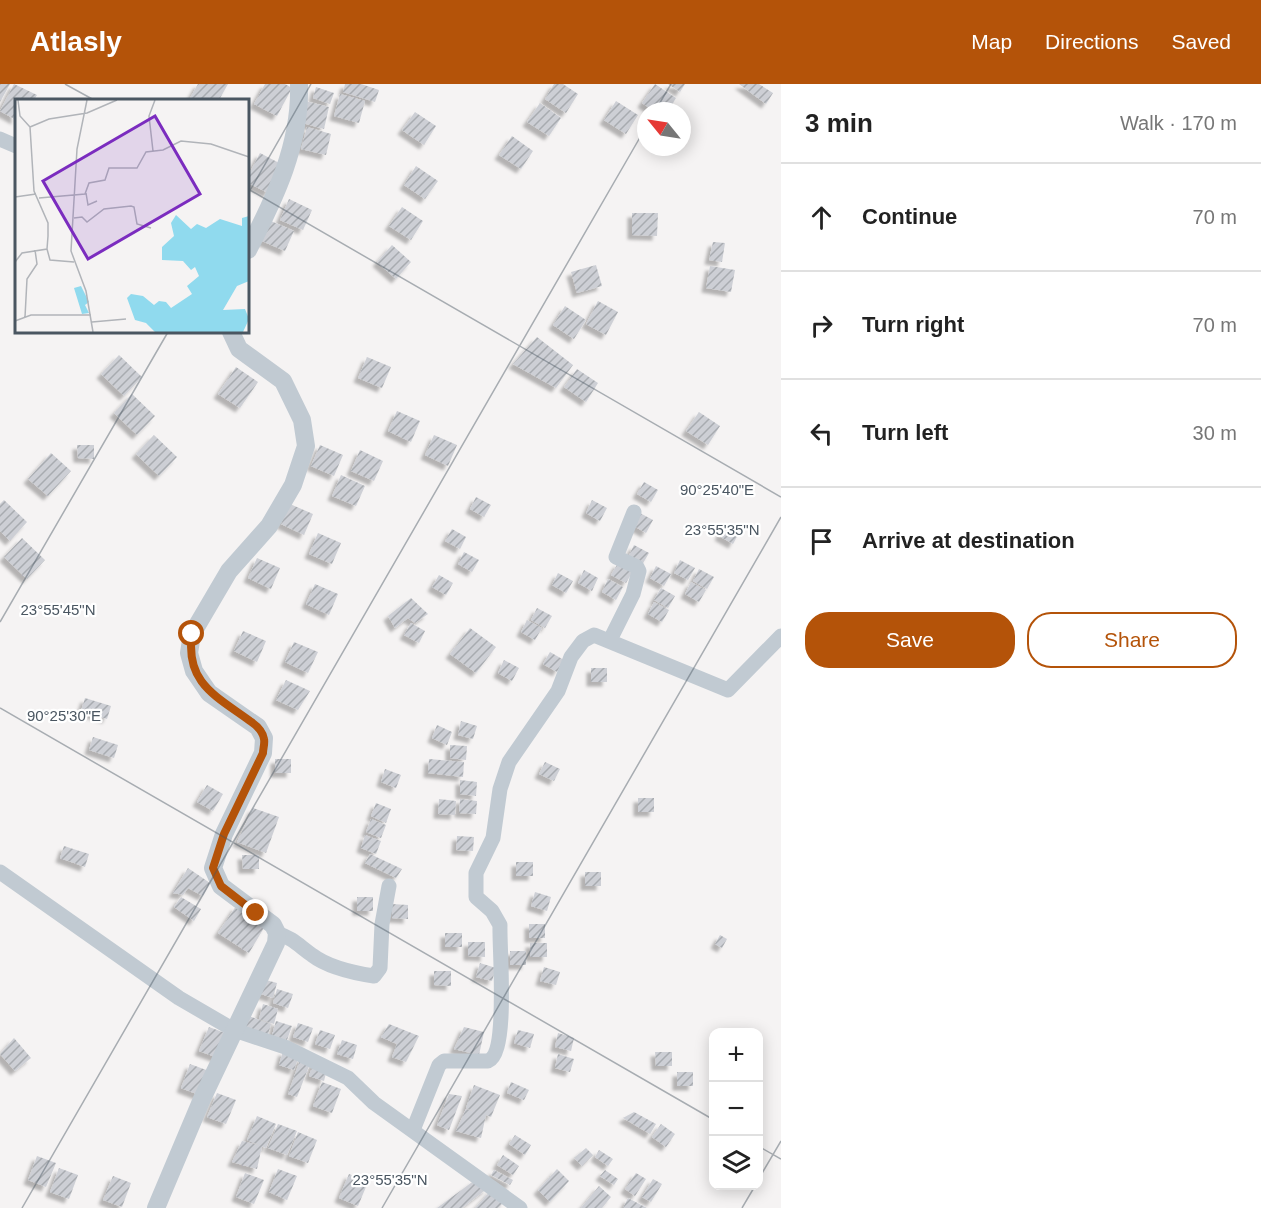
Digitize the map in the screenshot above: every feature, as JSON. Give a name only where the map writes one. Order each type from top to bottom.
[{"type":"street","points":[[249,246],[287,168],[299,99],[299,84]]},
{"type":"street","points":[[0,139],[15,146]]},
{"type":"street","points":[[156,1208],[179,1150],[276,944],[277,933],[273,926],[221,886],[213,868],[224,834],[263,753],[264,738],[258,727],[210,693],[194,671],[189,653],[192,634],[229,571],[269,526],[293,485],[306,446],[302,420],[283,381],[239,349],[231,333]]},
{"type":"street","points":[[610,640],[633,594],[639,571],[636,567],[616,557],[634,512]]},
{"type":"street","points":[[413,1130],[439,1065],[444,1061],[489,1061],[494,1059],[497,1052],[502,1025],[500,925],[492,911],[476,897],[476,873],[493,838],[500,789],[509,762],[558,691],[571,657],[583,641],[594,635],[728,690],[781,636]]},
{"type":"street","points":[[0,872],[179,998],[234,1030],[285,1047],[348,1078],[374,1103],[520,1208]]},
{"type":"street","points":[[277,933],[294,939],[313,956],[333,967],[374,976],[380,968],[382,924],[389,886]]},
{"type":"building","points":[[0,84],[10,84],[0,102]]},
{"type":"building","points":[[14,84],[37,95],[35,99],[15,99],[15,119],[0,111]]},
{"type":"building","points":[[198,84],[228,84],[220,99],[190,99]]},
{"type":"building","points":[[265,84],[285,84],[292,88],[277,116],[254,104]]},
{"type":"building","points":[[345,84],[361,84],[379,90],[375,102],[343,92]]},
{"type":"building","points":[[554,84],[563,84],[578,94],[566,113],[545,99]]},
{"type":"building","points":[[655,84],[676,98],[674,102],[643,102]]},
{"type":"building","points":[[668,84],[685,84],[680,92]]},
{"type":"building","points":[[739,84],[759,84],[773,93],[766,104]]},
{"type":"building","points":[[316,87],[334,93],[330,104],[313,98]]},
{"type":"building","points":[[340,94],[365,101],[359,123],[334,116]]},
{"type":"building","points":[[305,101],[329,107],[324,129],[299,122]]},
{"type":"building","points":[[616,101],[637,114],[626,134],[604,120]]},
{"type":"building","points":[[540,103],[561,118],[549,136],[527,122]]},
{"type":"building","points":[[415,112],[436,126],[424,145],[402,130]]},
{"type":"building","points":[[307,127],[331,134],[326,155],[301,149]]},
{"type":"building","points":[[512,136],[533,151],[521,169],[499,155]]},
{"type":"building","points":[[260,153],[283,165],[268,193],[249,184],[249,174]]},
{"type":"building","points":[[416,166],[438,181],[425,199],[404,185]]},
{"type":"building","points":[[289,199],[312,210],[303,230],[280,220]]},
{"type":"building","points":[[402,207],[423,221],[411,240],[389,226]]},
{"type":"building","points":[[632,213],[658,213],[657,236],[632,235]]},
{"type":"building","points":[[271,221],[294,231],[285,251],[262,241]]},
{"type":"building","points":[[713,242],[725,243],[722,262],[709,260]]},
{"type":"building","points":[[392,245],[411,262],[396,279],[377,262]]},
{"type":"building","points":[[596,265],[602,286],[577,293],[571,272]]},
{"type":"building","points":[[710,266],[735,270],[731,292],[706,288]]},
{"type":"building","points":[[598,301],[618,312],[606,335],[586,324]]},
{"type":"building","points":[[565,306],[586,320],[574,339],[553,325]]},
{"type":"building","points":[[537,337],[573,365],[556,388],[513,364]]},
{"type":"building","points":[[119,355],[142,377],[124,396],[101,374]]},
{"type":"building","points":[[367,357],[391,367],[382,388],[358,378]]},
{"type":"building","points":[[236,367],[258,382],[240,408],[218,394]]},
{"type":"building","points":[[577,369],[598,383],[586,402],[564,387]]},
{"type":"building","points":[[132,394],[155,416],[137,435],[114,413]]},
{"type":"building","points":[[397,411],[420,421],[411,442],[388,431]]},
{"type":"building","points":[[699,412],[720,426],[708,445],[686,431]]},
{"type":"building","points":[[154,435],[177,457],[159,476],[136,454]]},
{"type":"building","points":[[434,435],[457,445],[448,466],[425,455]]},
{"type":"building","points":[[77,445],[94,445],[94,459],[78,458]]},
{"type":"building","points":[[320,445],[343,455],[334,476],[311,466]]},
{"type":"building","points":[[360,450],[383,461],[374,481],[351,471]]},
{"type":"building","points":[[51,453],[71,471],[48,496],[28,479]]},
{"type":"building","points":[[341,475],[365,486],[356,506],[332,496]]},
{"type":"building","points":[[644,482],[658,490],[651,502],[637,494]]},
{"type":"building","points":[[476,497],[491,505],[484,517],[470,509]]},
{"type":"building","points":[[4,500],[27,522],[10,541],[0,531],[0,504]]},
{"type":"building","points":[[592,500],[607,508],[600,521],[586,513]]},
{"type":"building","points":[[290,504],[313,514],[304,535],[281,524]]},
{"type":"building","points":[[638,512],[653,520],[646,533],[632,525]]},
{"type":"building","points":[[726,523],[740,531],[733,544],[719,536]]},
{"type":"building","points":[[452,529],[466,537],[460,549],[445,541]]},
{"type":"building","points":[[318,533],[341,543],[332,564],[309,554]]},
{"type":"building","points":[[22,538],[45,560],[27,579],[4,557]]},
{"type":"building","points":[[634,545],[649,553],[642,565],[628,557]]},
{"type":"building","points":[[464,552],[479,560],[472,572],[458,564]]},
{"type":"building","points":[[257,558],[280,568],[271,589],[248,578]]},
{"type":"building","points":[[680,560],[695,568],[688,580],[674,573]]},
{"type":"building","points":[[618,563],[633,571],[626,583],[611,575]]},
{"type":"building","points":[[656,566],[671,574],[664,586],[650,578]]},
{"type":"building","points":[[699,569],[714,577],[707,589],[693,581]]},
{"type":"building","points":[[584,570],[598,578],[592,591],[578,583]]},
{"type":"building","points":[[558,573],[573,581],[566,593],[552,585]]},
{"type":"building","points":[[439,575],[453,583],[446,595],[432,587]]},
{"type":"building","points":[[608,579],[623,587],[616,600],[602,592]]},
{"type":"building","points":[[691,582],[706,590],[699,602],[685,594]]},
{"type":"building","points":[[315,584],[338,594],[329,615],[306,604]]},
{"type":"building","points":[[661,588],[675,596],[668,608],[654,600]]},
{"type":"building","points":[[411,598],[428,614],[415,623],[408,618],[395,628],[388,616]]},
{"type":"building","points":[[654,602],[669,610],[662,622],[648,614]]},
{"type":"building","points":[[537,608],[552,616],[545,628],[531,620]]},
{"type":"building","points":[[527,620],[542,628],[535,640],[521,632]]},
{"type":"building","points":[[411,623],[425,631],[419,643],[404,635]]},
{"type":"building","points":[[470,628],[496,647],[476,673],[450,654]]},
{"type":"building","points":[[243,631],[266,641],[257,662],[234,651]]},
{"type":"building","points":[[294,642],[318,652],[308,673],[285,662]]},
{"type":"building","points":[[550,652],[564,660],[557,672],[543,664]]},
{"type":"building","points":[[504,660],[519,668],[512,681],[498,673]]},
{"type":"building","points":[[591,668],[607,668],[607,682],[591,682]]},
{"type":"building","points":[[286,680],[310,691],[298,710],[276,700]]},
{"type":"building","points":[[85,698],[111,706],[107,719],[81,711]]},
{"type":"building","points":[[461,721],[477,726],[473,739],[458,735]]},
{"type":"building","points":[[437,725],[452,732],[447,745],[432,738]]},
{"type":"building","points":[[93,737],[118,745],[114,758],[89,750]]},
{"type":"building","points":[[450,745],[467,746],[466,760],[450,758]]},
{"type":"building","points":[[275,759],[291,759],[291,773],[275,773]]},
{"type":"building","points":[[429,759],[464,762],[463,777],[428,773]]},
{"type":"building","points":[[545,762],[560,769],[554,781],[539,774]]},
{"type":"building","points":[[385,769],[401,775],[396,788],[381,782]]},
{"type":"building","points":[[460,780],[477,782],[476,796],[460,794]]},
{"type":"building","points":[[207,785],[223,794],[213,811],[197,802]]},
{"type":"building","points":[[638,798],[654,798],[654,812],[638,812]]},
{"type":"building","points":[[439,799],[456,801],[455,815],[438,814]]},
{"type":"building","points":[[460,799],[477,801],[476,814],[459,813]]},
{"type":"building","points":[[376,803],[391,809],[386,823],[371,816]]},
{"type":"building","points":[[253,808],[279,817],[266,853],[237,842]]},
{"type":"building","points":[[371,819],[386,825],[381,838],[366,832]]},
{"type":"building","points":[[365,835],[381,841],[376,854],[361,848]]},
{"type":"building","points":[[457,836],[474,837],[473,851],[456,850]]},
{"type":"building","points":[[64,846],[89,854],[85,867],[60,858]]},
{"type":"building","points":[[370,854],[402,869],[396,878],[365,863]]},
{"type":"building","points":[[242,855],[259,855],[259,869],[243,869]]},
{"type":"building","points":[[516,862],[533,862],[533,876],[516,876]]},
{"type":"building","points":[[188,868],[210,883],[203,896],[188,888],[183,895],[173,893]]},
{"type":"building","points":[[585,872],[601,872],[601,886],[585,886]]},
{"type":"building","points":[[535,892],[551,897],[547,911],[531,906]]},
{"type":"building","points":[[181,897],[201,909],[194,921],[174,907]]},
{"type":"building","points":[[357,897],[373,897],[373,911],[357,911]]},
{"type":"building","points":[[392,904],[408,905],[408,919],[392,918]]},
{"type":"building","points":[[236,906],[265,926],[249,953],[218,933]]},
{"type":"building","points":[[529,924],[545,924],[545,938],[529,938]]},
{"type":"building","points":[[445,933],[462,933],[462,947],[445,947]]},
{"type":"building","points":[[720,935],[727,939],[722,948],[715,944]]},
{"type":"building","points":[[468,942],[485,942],[485,957],[468,956]]},
{"type":"building","points":[[530,943],[547,943],[547,957],[530,957]]},
{"type":"building","points":[[510,951],[526,951],[526,965],[510,965]]},
{"type":"building","points":[[480,963],[496,968],[492,981],[476,977]]},
{"type":"building","points":[[544,967],[560,972],[556,985],[540,981]]},
{"type":"building","points":[[434,971],[451,971],[451,986],[434,985]]},
{"type":"building","points":[[262,979],[277,983],[273,998],[258,993]]},
{"type":"building","points":[[277,989],[293,994],[288,1008],[273,1003]]},
{"type":"building","points":[[263,1004],[278,1009],[274,1024],[259,1019]]},
{"type":"building","points":[[246,1015],[271,1024],[268,1035],[242,1029]]},
{"type":"building","points":[[276,1021],[292,1026],[287,1040],[272,1035]]},
{"type":"building","points":[[298,1023],[313,1028],[308,1042],[293,1037]]},
{"type":"building","points":[[389,1024],[419,1036],[406,1062],[392,1057],[397,1044],[381,1037]]},
{"type":"building","points":[[209,1027],[228,1034],[218,1058],[199,1051]]},
{"type":"building","points":[[464,1027],[484,1032],[479,1055],[454,1049]]},
{"type":"building","points":[[320,1030],[335,1035],[330,1049],[315,1044]]},
{"type":"building","points":[[518,1030],[534,1034],[530,1048],[514,1043]]},
{"type":"building","points":[[558,1033],[574,1038],[571,1051],[555,1047]]},
{"type":"building","points":[[14,1038],[31,1058],[15,1071],[0,1054]]},
{"type":"building","points":[[342,1040],[357,1045],[353,1059],[337,1054]]},
{"type":"building","points":[[283,1051],[299,1056],[294,1070],[279,1065]]},
{"type":"building","points":[[655,1052],[672,1052],[672,1066],[656,1066]]},
{"type":"building","points":[[558,1054],[574,1059],[570,1072],[555,1068]]},
{"type":"building","points":[[301,1057],[311,1061],[297,1097],[288,1094]]},
{"type":"building","points":[[314,1061],[327,1069],[324,1081],[309,1076]]},
{"type":"building","points":[[190,1064],[209,1071],[199,1095],[181,1088]]},
{"type":"building","points":[[677,1072],[693,1072],[693,1086],[677,1086]]},
{"type":"building","points":[[322,1082],[341,1089],[332,1113],[313,1106]]},
{"type":"building","points":[[511,1082],[529,1090],[524,1100],[507,1093]]},
{"type":"building","points":[[474,1085],[500,1095],[491,1117],[486,1115],[481,1138],[456,1131],[466,1109],[475,1112],[466,1108]]},
{"type":"building","points":[[217,1093],[236,1100],[226,1124],[207,1117]]},
{"type":"building","points":[[449,1094],[462,1096],[449,1130],[437,1125]]},
{"type":"building","points":[[634,1112],[656,1124],[650,1134],[623,1118]]},
{"type":"building","points":[[257,1116],[276,1124],[266,1148],[247,1140]]},
{"type":"building","points":[[278,1124],[297,1131],[287,1155],[268,1148]]},
{"type":"building","points":[[661,1124],[675,1134],[666,1147],[652,1137]]},
{"type":"building","points":[[298,1132],[317,1140],[308,1163],[289,1156]]},
{"type":"building","points":[[515,1135],[531,1145],[525,1155],[509,1144]]},
{"type":"building","points":[[242,1141],[262,1146],[257,1169],[232,1162]]},
{"type":"building","points":[[586,1148],[593,1155],[582,1166],[574,1158]]},
{"type":"building","points":[[599,1150],[613,1159],[608,1166],[595,1157]]},
{"type":"building","points":[[503,1155],[519,1166],[513,1175],[497,1165]]},
{"type":"building","points":[[37,1156],[56,1163],[46,1187],[28,1180]]},
{"type":"building","points":[[59,1168],[78,1175],[69,1199],[50,1192]]},
{"type":"building","points":[[278,1169],[297,1176],[287,1200],[269,1192]]},
{"type":"building","points":[[557,1169],[569,1181],[550,1202],[538,1190]]},
{"type":"building","points":[[494,1170],[513,1180],[510,1185],[491,1175]]},
{"type":"building","points":[[605,1170],[618,1179],[614,1185],[600,1176]]},
{"type":"building","points":[[245,1173],[264,1180],[254,1204],[236,1197]]},
{"type":"building","points":[[636,1173],[646,1179],[635,1196],[625,1189]]},
{"type":"building","points":[[349,1174],[368,1182],[358,1206],[339,1198]]},
{"type":"building","points":[[113,1176],[131,1183],[122,1207],[103,1200]]},
{"type":"building","points":[[653,1179],[662,1184],[651,1202],[642,1197]]},
{"type":"building","points":[[475,1180],[488,1188],[462,1208],[437,1208]]},
{"type":"building","points":[[599,1186],[611,1197],[602,1208],[581,1208]]},
{"type":"building","points":[[492,1189],[505,1201],[498,1208],[475,1208]]},
{"type":"building","points":[[628,1198],[647,1208],[623,1208]]},
{"type":"route","points":[[192,634],[189,653],[194,671],[210,693],[258,727],[264,738],[263,753],[224,834],[213,868],[221,886],[256,913]]}]
